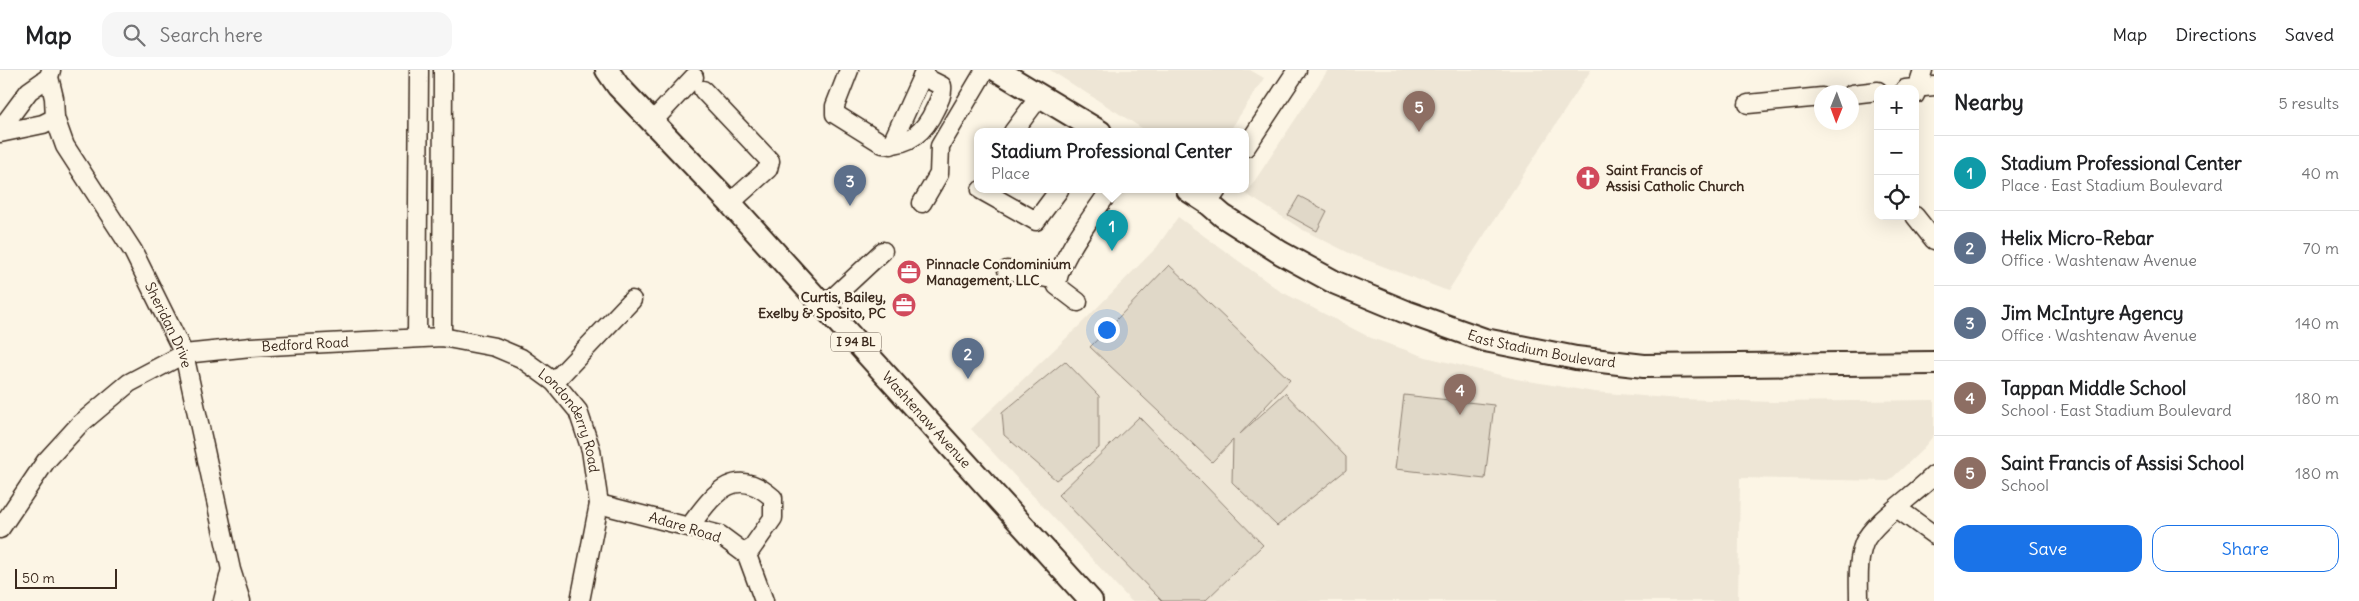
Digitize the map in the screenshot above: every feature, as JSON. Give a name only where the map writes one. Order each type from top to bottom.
[{"type":"main road","name":"Washtenaw Avenue","points":[[596,70],[613,78],[1091,601]]},
{"type":"main road","points":[[997,71],[1093,128]]},
{"type":"main road","name":"East Stadium Boulevard","points":[[1200,193],[1213,196],[1222,216],[1280,253],[1336,283],[1406,312],[1485,340],[1576,358],[1644,366],[1934,363]]},
{"type":"street","points":[[417,337],[419,70]]},
{"type":"street","points":[[442,337],[443,70]]},
{"type":"street","points":[[849,70],[835,106],[835,114],[875,142],[891,145],[907,140],[927,126],[943,92],[942,86],[924,73],[891,145]]},
{"type":"street","points":[[1249,142],[1297,70]]},
{"type":"street","points":[[1919,85],[1923,70]]},
{"type":"street","points":[[922,203],[939,174],[940,146],[997,71]]},
{"type":"street","points":[[0,132],[29,91],[50,73]]},
{"type":"street","name":"Sheridan Drive","points":[[50,73],[55,118],[64,146],[133,251],[184,354],[231,570],[241,601]]},
{"type":"street","points":[[652,122],[698,84],[770,161],[768,170],[730,204]]},
{"type":"street","points":[[1859,93],[1874,91]]},
{"type":"street","points":[[1016,128],[1040,96]]},
{"type":"street","points":[[1748,104],[1814,98]]},
{"type":"street","points":[[0,132],[43,124],[55,118]]},
{"type":"street","points":[[418,118],[443,118]]},
{"type":"street","points":[[986,193],[1036,221],[1057,193]]},
{"type":"street","points":[[1078,302],[1057,286],[1056,280],[1062,264],[1108,193]]},
{"type":"street","points":[[1918,220],[1934,240]]},
{"type":"street","points":[[823,307],[883,251]]},
{"type":"street","points":[[1007,270],[1056,280]]},
{"type":"street","points":[[554,382],[632,300]]},
{"type":"street","name":"Londonderry Road","points":[[417,337],[442,337],[495,348],[521,358],[554,382],[578,411],[591,450],[599,504],[580,601]]},
{"type":"street","name":"Bedford Road","points":[[0,529],[46,461],[79,425],[129,383],[184,354],[251,347],[417,337]]},
{"type":"street","points":[[1859,601],[1860,566],[1865,542],[1873,530],[1934,475]]},
{"type":"street","points":[[689,527],[715,492],[728,484],[742,483],[762,488],[773,498],[773,518],[747,555],[764,601]]},
{"type":"street","name":"Adare Road","points":[[599,504],[720,535],[747,555]]},
{"type":"street","points":[[1898,509],[1934,535]]},
{"type":"street","points":[[223,601],[231,570]]},
{"type":"shaded area","points":[[1050,70],[1250,70],[1264,78],[1232,128],[1142,128]]},
{"type":"shaded area","points":[[1328,70],[1591,70],[1448,291],[1351,254],[1303,230],[1246,194],[1249,193],[1249,189]]},
{"type":"shaded area","points":[[1299,196],[1327,211],[1317,231],[1288,215]]},
{"type":"shaded area","points":[[1178,217],[1280,291],[1371,338],[1426,357],[1516,379],[1594,392],[1679,399],[1774,402],[1934,400],[1934,435],[1920,452],[1889,481],[1740,478],[1738,601],[1131,601],[971,429],[1079,326],[1157,247]]},
{"type":"shaded area","points":[[1169,265],[1290,380],[1240,434],[1285,393],[1346,457],[1346,470],[1277,526],[1232,482],[1233,440],[1212,462],[1090,347]]},
{"type":"shaded area","points":[[1065,361],[1099,396],[1099,448],[1056,480],[1004,435],[1002,413]]},
{"type":"shaded area","points":[[1404,395],[1494,405],[1485,479],[1395,469]]},
{"type":"shaded area","points":[[1139,417],[1263,545],[1205,601],[1162,601],[1058,495]]},
{"type":"place","name":"Saint Francis of Assisi School","points":[[1419,132]]},
{"type":"place","name":"Saint Francis of Assisi Catholic Church","points":[[1588,178]]},
{"type":"place","name":"Jim McIntyre Agency","points":[[850,206]]},
{"type":"place","name":"Stadium Professional Center","points":[[1112,251]]},
{"type":"place","name":"Pinnacle Condominium Management, LLC","points":[[909,272]]},
{"type":"place","name":"Curtis, Bailey, Exelby & Sposito, PC","points":[[904,305]]},
{"type":"place","name":"Helix Micro-Rebar","points":[[968,379]]},
{"type":"place","name":"Tappan Middle School","points":[[1460,415]]}]
